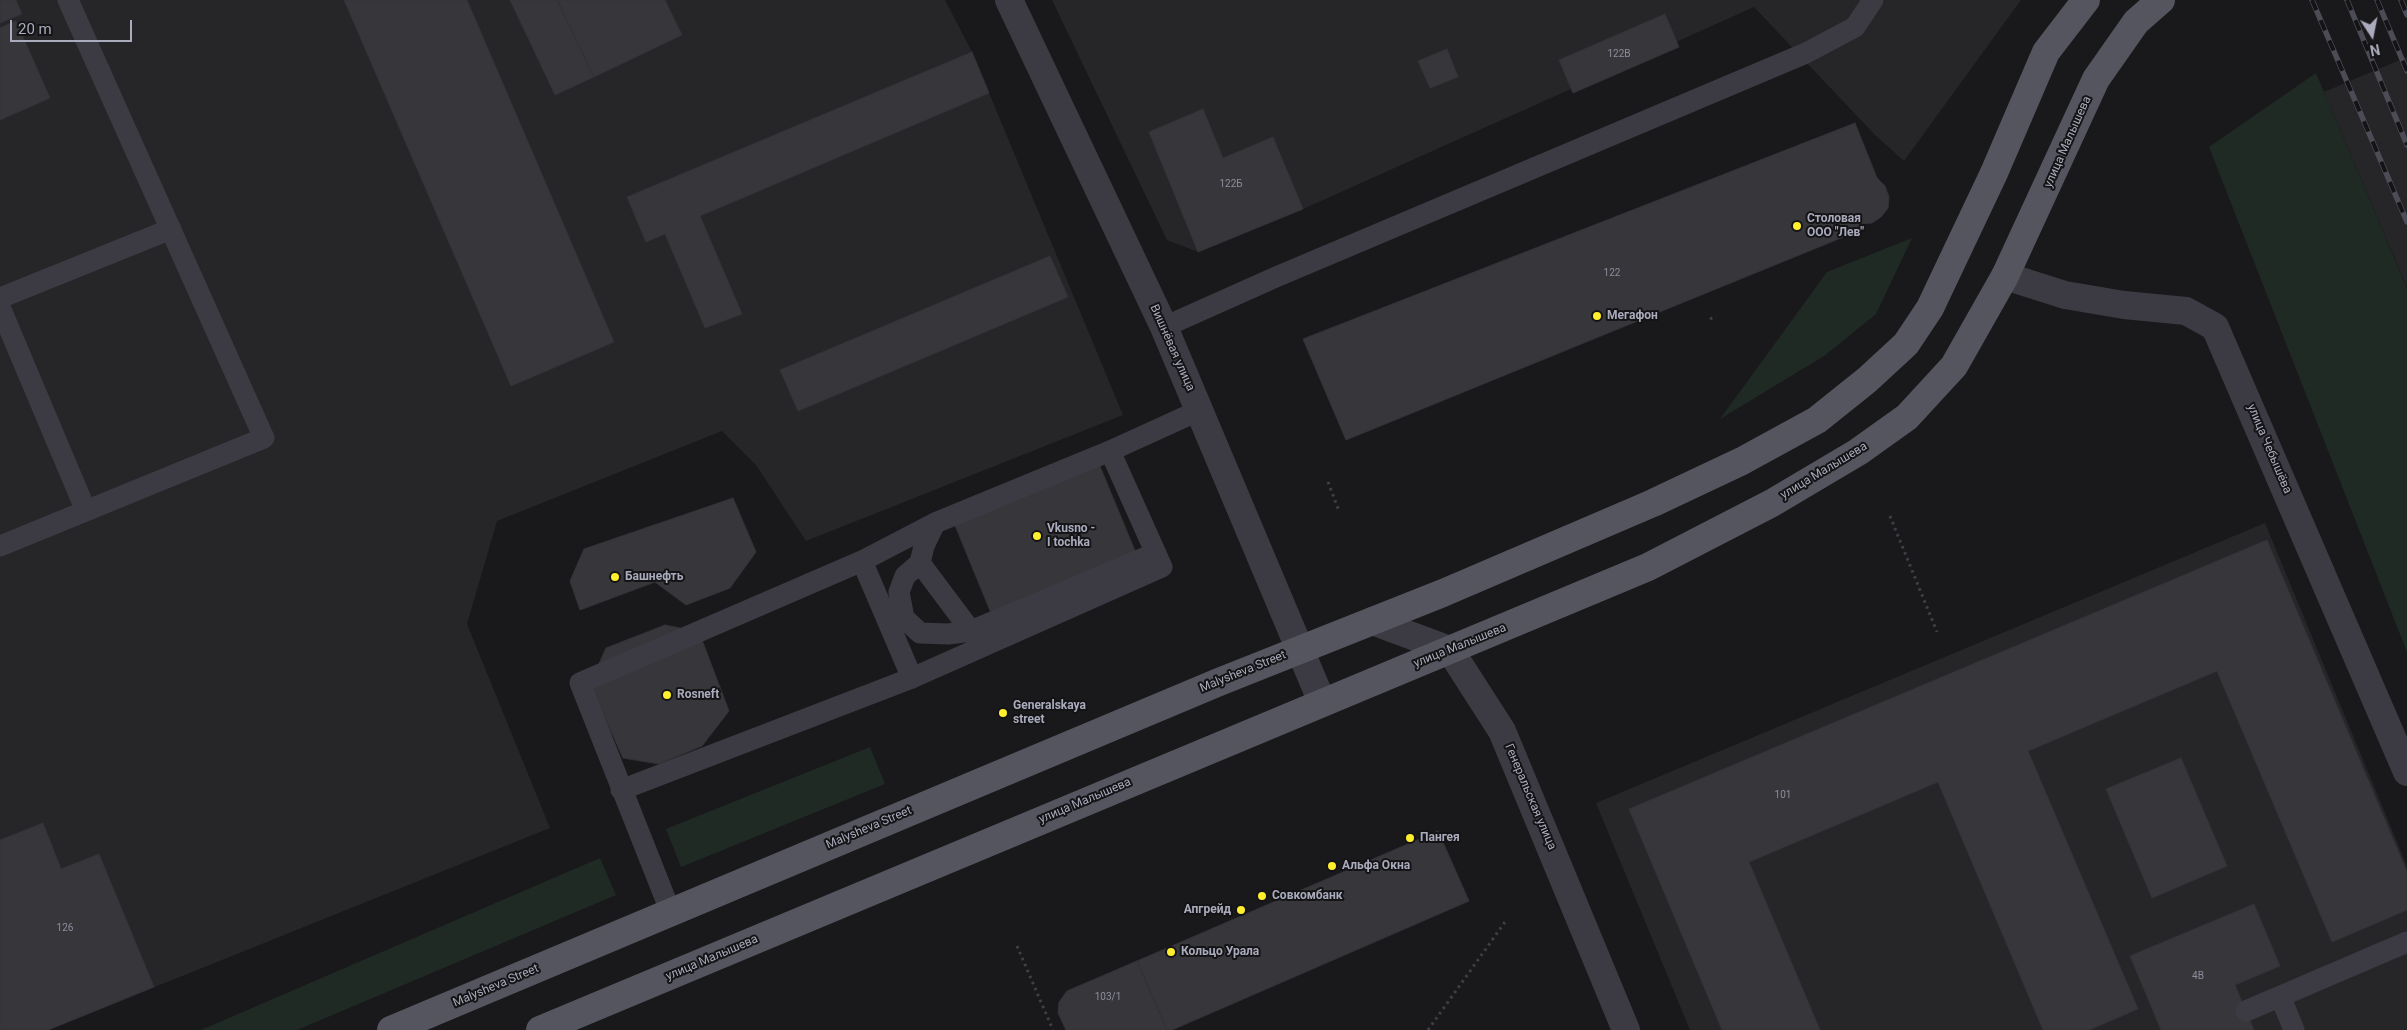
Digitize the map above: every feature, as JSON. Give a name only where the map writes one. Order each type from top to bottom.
[{"type":"main road","points":[[1299,650],[1443,593],[1653,503],[1742,461],[1818,420],[1867,380],[1906,344],[1930,308],[1994,174],[2046,52],[2086,0]]},
{"type":"main road","name":"улица Малышева","points":[[540,1030],[1450,650],[1686,549],[1772,503],[1858,452],[1907,417],[1954,366],[2005,276],[2096,79],[2136,22],[2161,0]]},
{"type":"main road","name":"Malysheva Street","points":[[391,1030],[1299,650]]},
{"type":"street","name":"Вишнёвая улица","points":[[1008,0],[1164,327],[1322,702]]},
{"type":"street","name":"улица Чебышёва","points":[[2005,276],[2065,295],[2124,305],[2186,311],[2216,327],[2407,772]]},
{"type":"street","points":[[1372,621],[1450,650]]},
{"type":"street","name":"Генеральская улица","points":[[1450,650],[1502,731],[1626,1030]]},
{"type":"lane","points":[[0,546],[264,438],[68,0]]},
{"type":"lane","points":[[1164,327],[1806,52],[1855,27],[1873,0]]},
{"type":"lane","points":[[0,298],[170,229]]},
{"type":"lane","points":[[0,308],[86,511]]},
{"type":"lane","points":[[671,913],[580,683],[862,561],[935,523],[1110,451],[1200,410]]},
{"type":"lane","points":[[621,790],[912,678],[1162,567],[1110,451]]},
{"type":"lane","points":[[935,523],[924,546],[920,563],[906,576],[899,592],[904,618],[920,633],[948,634],[971,631],[1156,553]]},
{"type":"lane","points":[[862,561],[912,678]]},
{"type":"lane","points":[[920,563],[971,631]]},
{"type":"lane","points":[[2246,1011],[2407,942]]},
{"type":"lane","points":[[2280,998],[2294,1030]]},
{"type":"path","points":[[1710,319],[1716,316]]},
{"type":"path","points":[[1328,482],[1339,511]]},
{"type":"path","points":[[1890,516],[1937,632]]},
{"type":"path","points":[[1428,1030],[1505,922]]},
{"type":"path","points":[[1016,946],[1053,1030]]},
{"type":"shaded area","points":[[0,0],[945,0],[972,52],[1123,415],[806,541],[756,465],[722,431],[497,521],[467,624],[550,828],[48,1030],[0,1030]]},
{"type":"shaded area","points":[[1052,0],[2021,0],[1904,161],[1874,134],[1754,7],[1303,209],[1198,252],[1167,240]]},
{"type":"shaded area","points":[[2407,57],[2407,287],[2324,92]]},
{"type":"shaded area","points":[[2316,73],[2407,288],[2407,652],[2209,147]]},
{"type":"shaded area","points":[[1912,238],[1876,314],[1824,356],[1720,419],[1827,272]]},
{"type":"shaded area","points":[[2265,523],[2407,866],[2407,1030],[1690,1030],[1596,803]]},
{"type":"shaded area","points":[[870,747],[885,784],[681,867],[666,829]]},
{"type":"shaded area","points":[[600,858],[616,895],[297,1030],[201,1030]]},
{"type":"building","points":[[0,0],[16,0],[22,14],[0,23]]},
{"type":"building","points":[[344,0],[467,0],[614,342],[511,386]]},
{"type":"building","points":[[510,0],[557,0],[594,77],[555,95]]},
{"type":"building","points":[[557,0],[665,0],[682,35],[594,77]]},
{"type":"building","points":[[1665,14],[1679,47],[1573,93],[1559,60]]},
{"type":"building","points":[[16,21],[50,98],[0,120],[0,28]]},
{"type":"building","points":[[1447,49],[1458,77],[1430,88],[1418,61]]},
{"type":"building","points":[[972,52],[989,93],[700,216],[742,314],[705,328],[665,234],[646,242],[627,197]]},
{"type":"building","points":[[1203,109],[1223,158],[1273,137],[1303,209],[1198,252],[1149,132]]},
{"type":"building","points":[[1855,123],[1877,178],[1885,186],[1889,197],[1888,208],[1881,217],[1872,223],[1861,224],[1863,229],[1346,440],[1303,339]]},
{"type":"building","points":[[1050,256],[1068,297],[798,411],[780,370]]},
{"type":"building","points":[[1097,459],[1138,558],[993,618],[952,518]]},
{"type":"building","points":[[733,498],[756,552],[730,588],[686,605],[655,582],[580,610],[570,581],[584,549]]},
{"type":"building","points":[[2267,540],[2407,872],[2407,910],[2332,942],[2217,671],[2028,751],[2138,1009],[2089,1030],[2043,1030],[1938,782],[1749,862],[1820,1030],[1722,1030],[1629,809]]},
{"type":"building","points":[[665,625],[699,632],[729,711],[702,746],[659,764],[623,758],[590,684],[606,648]]},
{"type":"building","points":[[2181,758],[2227,866],[2152,898],[2106,789]]},
{"type":"building","points":[[43,823],[61,869],[99,854],[154,987],[48,1030],[0,1030],[0,840]]},
{"type":"building","points":[[1438,831],[1469,901],[1172,1030],[1167,1030],[1137,961]]},
{"type":"building","points":[[2254,904],[2280,966],[2235,985],[2254,1030],[2161,1030],[2130,956]]},
{"type":"building","points":[[1137,961],[1167,1030],[1066,1030],[1058,1013],[1059,1002],[1067,991]]},
{"type":"railway","points":[[2312,0],[2407,222]]},
{"type":"railway","points":[[2347,0],[2407,145]]},
{"type":"railway","points":[[2377,0],[2407,71]]},
{"type":"railway","points":[[2401,0],[2407,15]]},
{"type":"place","name":"Столовая ООО \"Лев\"","points":[[1797,226]]},
{"type":"place","name":"Мегафон","points":[[1597,316]]},
{"type":"place","name":"Vkusno - I tochka","points":[[1037,536]]},
{"type":"place","name":"Башнефть","points":[[615,577]]},
{"type":"place","name":"Rosneft","points":[[667,695]]},
{"type":"place","name":"Generalskaya street","points":[[1003,713]]},
{"type":"place","name":"Пангея","points":[[1410,838]]},
{"type":"place","name":"Альфа Окна","points":[[1332,866]]},
{"type":"place","name":"Совкомбанк","points":[[1262,896]]},
{"type":"place","name":"Апгрейд","points":[[1241,910]]},
{"type":"place","name":"Кольцо Урала","points":[[1171,952]]}]
